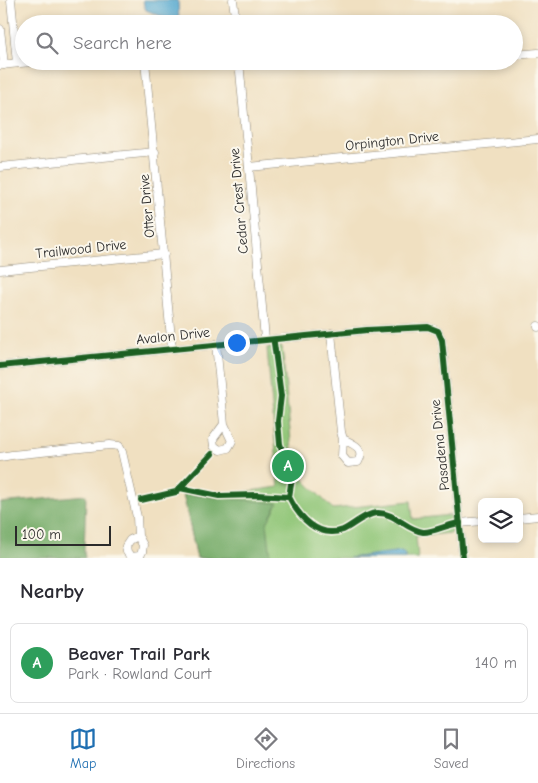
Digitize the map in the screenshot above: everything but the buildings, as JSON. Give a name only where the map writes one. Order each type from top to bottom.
[{"type":"street","points":[[11,0],[15,43]]},
{"type":"street","points":[[233,0],[235,15]]},
{"type":"street","points":[[0,29],[2,65],[15,64]]},
{"type":"street","points":[[523,54],[538,53]]},
{"type":"street","name":"Otter Drive","points":[[146,70],[172,349]]},
{"type":"street","name":"Cedar Crest Drive","points":[[240,70],[265,339]]},
{"type":"street","name":"Orpington Drive","points":[[249,167],[538,139]]},
{"type":"street","points":[[0,167],[154,152]]},
{"type":"street","name":"Trailwood Drive","points":[[0,270],[164,254]]},
{"type":"street","name":"Avalon Drive","points":[[0,366],[265,339],[422,327],[438,331]]},
{"type":"street","name":"Pasadena Drive","points":[[438,331],[442,340],[463,558]]},
{"type":"street","points":[[331,334],[343,439]]},
{"type":"street","points":[[216,344],[224,424]]},
{"type":"street","points":[[0,458],[12,455],[110,445],[119,446],[137,518],[138,536]]},
{"type":"street","points":[[523,518],[538,516]]},
{"type":"street","points":[[460,523],[478,521]]},
{"type":"green space","points":[[282,347],[292,452],[304,480],[333,509],[411,501],[413,519],[451,515],[452,533],[416,536],[418,558],[197,558],[183,494],[222,495],[279,487],[267,348]]},
{"type":"green space","points":[[183,494],[278,503],[267,523],[271,558],[197,558]]},
{"type":"green space","points":[[86,495],[85,558],[0,558],[0,503]]},
{"type":"water","points":[[143,0],[178,0],[179,15],[158,15],[146,10]]},
{"type":"water","points":[[402,551],[405,558],[349,558]]},
{"type":"cycle path","points":[[0,366],[367,330],[428,327],[438,331],[442,340],[463,558]]},
{"type":"cycle path","points":[[274,343],[281,396],[278,421],[280,444],[292,478],[289,497],[304,519],[318,529],[334,532],[343,530],[363,518],[377,513],[389,515],[411,528],[423,532],[460,523]]},
{"type":"cycle path","points":[[141,500],[176,492],[212,454]]},
{"type":"cycle path","points":[[180,488],[219,496],[257,495],[289,497]]},
{"type":"place","name":"Beaver Trail Park","points":[[288,466]]}]
